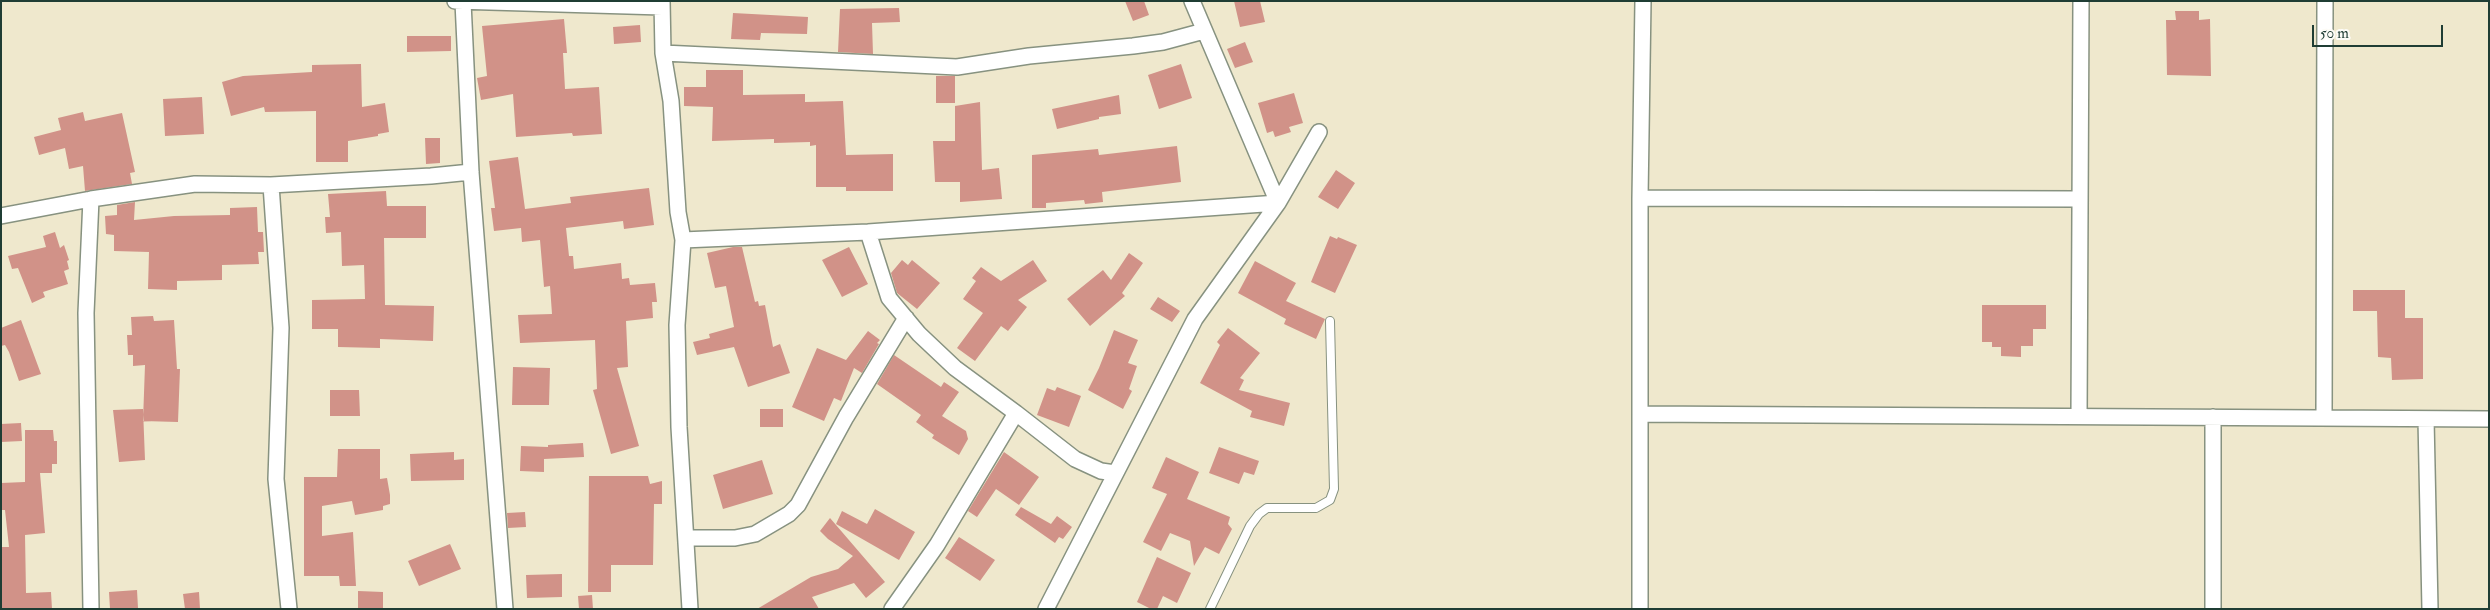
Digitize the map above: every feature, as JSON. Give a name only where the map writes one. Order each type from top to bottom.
[{"type":"street","points":[[1192,1],[1278,203]]},
{"type":"street","points":[[1640,609],[1640,198],[1643,1]]},
{"type":"street","points":[[2079,416],[2082,1]]},
{"type":"street","points":[[2324,418],[2325,1]]},
{"type":"street","points":[[505,609],[458,2],[662,4],[663,53],[671,102],[678,212],[683,240],[677,325],[679,427],[690,609]]},
{"type":"street","points":[[663,53],[957,67],[1029,56],[1140,45],[1204,31]]},
{"type":"street","points":[[1046,609],[1195,319],[1278,203],[1319,132]]},
{"type":"street","points":[[1,216],[91,199],[195,184],[271,185],[471,172]]},
{"type":"street","points":[[271,185],[281,328],[276,479],[289,609]]},
{"type":"street","points":[[1640,198],[2080,199]]},
{"type":"street","points":[[91,199],[86,313],[91,609]]},
{"type":"street","points":[[683,240],[868,232],[1278,203]]},
{"type":"street","points":[[868,232],[889,298],[920,334],[955,368],[1075,459],[1101,471],[1115,474]]},
{"type":"street","points":[[686,538],[735,538],[755,534],[789,514],[798,505],[846,417],[906,318]]},
{"type":"street","points":[[892,609],[937,545],[1016,413]]},
{"type":"street","points":[[1640,414],[2489,419]]},
{"type":"street","points":[[2213,417],[2214,609]]},
{"type":"street","points":[[2426,418],[2430,609]]},
{"type":"lane","points":[[1210,609],[1250,526],[1259,514],[1268,508],[1316,508],[1330,500],[1334,489],[1330,321]]},
{"type":"building","points":[[1125,1],[1144,1],[1149,15],[1133,21]]},
{"type":"building","points":[[1234,1],[1260,1],[1265,22],[1240,27]]},
{"type":"building","points":[[899,8],[900,22],[872,23],[873,54],[838,52],[840,9]]},
{"type":"building","points":[[2175,11],[2199,11],[2199,20],[2210,19],[2211,76],[2167,75],[2166,20],[2176,20]]},
{"type":"building","points":[[733,13],[808,17],[807,34],[761,33],[760,40],[731,39]]},
{"type":"building","points":[[564,19],[567,53],[563,53],[565,89],[599,87],[602,134],[573,136],[572,133],[516,137],[513,94],[481,100],[477,78],[487,76],[482,26]]},
{"type":"building","points":[[640,25],[641,42],[614,44],[613,27]]},
{"type":"building","points":[[407,36],[451,36],[451,51],[407,52]]},
{"type":"building","points":[[1245,42],[1253,62],[1235,68],[1227,49]]},
{"type":"building","points":[[361,64],[362,107],[385,103],[389,132],[378,134],[378,136],[348,141],[348,162],[316,162],[316,111],[265,112],[264,107],[231,116],[222,82],[243,76],[312,72],[312,65]]},
{"type":"building","points":[[1181,64],[1192,98],[1159,109],[1148,75]]},
{"type":"building","points":[[706,70],[743,70],[743,95],[805,94],[805,102],[843,101],[846,155],[893,154],[893,191],[846,191],[846,187],[816,187],[816,145],[810,146],[810,142],[774,143],[774,139],[712,141],[713,107],[684,106],[684,87],[706,87]]},
{"type":"building","points":[[936,76],[955,76],[955,103],[936,103]]},
{"type":"building","points":[[1294,93],[1303,123],[1289,127],[1291,132],[1275,137],[1273,131],[1267,133],[1258,103]]},
{"type":"building","points":[[1119,95],[1121,114],[1099,117],[1099,119],[1057,129],[1052,109]]},
{"type":"building","points":[[202,97],[204,134],[165,136],[163,99]]},
{"type":"building","points":[[980,102],[982,170],[999,168],[1002,199],[960,202],[960,182],[935,182],[933,141],[955,141],[955,106]]},
{"type":"building","points":[[83,112],[85,121],[122,113],[135,172],[130,173],[132,184],[85,191],[83,166],[69,169],[65,148],[39,155],[34,137],[61,130],[58,118]]},
{"type":"building","points":[[425,138],[440,138],[440,163],[426,164]]},
{"type":"building","points":[[1177,146],[1181,182],[1102,192],[1103,202],[1085,204],[1084,200],[1046,203],[1046,208],[1032,208],[1032,155],[1098,149],[1099,155]]},
{"type":"building","points":[[518,157],[525,209],[571,203],[570,197],[649,188],[654,225],[624,229],[623,221],[566,228],[569,256],[573,256],[574,269],[621,263],[622,279],[629,278],[630,285],[655,283],[657,302],[652,302],[653,318],[626,321],[628,367],[617,368],[639,446],[611,454],[593,390],[597,389],[595,340],[520,343],[518,315],[552,314],[550,286],[544,287],[540,240],[522,242],[521,228],[494,231],[491,208],[495,208],[489,161]]},
{"type":"building","points":[[1336,170],[1355,183],[1338,209],[1318,197]]},
{"type":"building","points":[[386,191],[387,206],[426,206],[426,238],[384,238],[385,305],[434,306],[433,341],[380,339],[380,348],[338,347],[338,329],[312,329],[312,300],[365,299],[364,265],[342,266],[341,232],[326,233],[325,217],[330,217],[328,194]]},
{"type":"building","points":[[135,202],[134,220],[174,216],[230,215],[230,208],[257,207],[258,232],[263,232],[264,252],[258,252],[259,264],[222,265],[222,280],[177,281],[177,290],[148,289],[149,252],[114,251],[114,235],[106,234],[105,216],[117,215],[117,205]]},
{"type":"building","points":[[55,232],[60,248],[64,245],[69,260],[67,261],[69,269],[64,271],[68,284],[43,292],[45,297],[32,303],[18,268],[12,269],[8,256],[46,247],[43,236]]},
{"type":"building","points":[[1330,236],[1337,239],[1338,237],[1357,245],[1335,293],[1311,282]]},
{"type":"building","points":[[733,247],[742,247],[755,302],[758,301],[759,306],[765,305],[773,347],[780,344],[790,373],[748,387],[734,347],[697,355],[693,342],[710,338],[709,334],[734,327],[726,286],[715,288],[707,253]]},
{"type":"building","points":[[849,247],[868,284],[842,297],[822,260]]},
{"type":"building","points":[[1129,253],[1143,263],[1122,293],[1125,296],[1090,326],[1067,299],[1103,270],[1111,280]]},
{"type":"building","points":[[902,260],[908,265],[912,260],[940,283],[917,309],[897,293],[891,273]]},
{"type":"building","points":[[1033,260],[1047,281],[1018,300],[1027,307],[1008,331],[1001,326],[975,361],[957,348],[983,313],[963,299],[976,281],[972,278],[981,267],[1001,281]]},
{"type":"building","points":[[1255,261],[1296,283],[1286,301],[1325,319],[1316,339],[1284,324],[1286,319],[1238,293]]},
{"type":"building","points":[[2353,290],[2405,290],[2405,318],[2423,318],[2423,379],[2392,380],[2391,358],[2378,357],[2377,311],[2353,311]]},
{"type":"building","points":[[1158,297],[1180,311],[1172,322],[1150,309]]},
{"type":"building","points":[[1982,305],[2046,305],[2046,329],[2033,329],[2033,346],[2021,346],[2021,357],[2001,356],[2001,347],[1992,347],[1992,342],[1982,342]]},
{"type":"building","points":[[153,316],[154,321],[174,320],[177,369],[180,369],[178,422],[143,421],[145,365],[133,366],[133,355],[128,355],[127,335],[132,335],[131,317]]},
{"type":"building","points":[[21,320],[41,374],[19,381],[9,352],[5,345],[1,346],[1,328]]},
{"type":"building","points":[[1228,328],[1260,353],[1240,378],[1244,380],[1239,390],[1290,403],[1284,426],[1250,417],[1252,411],[1200,383],[1220,345],[1217,342]]},
{"type":"building","points":[[1114,330],[1138,340],[1128,363],[1137,366],[1129,389],[1132,391],[1123,409],[1088,390]]},
{"type":"building","points":[[868,331],[880,340],[877,343],[879,344],[862,373],[854,368],[841,401],[834,398],[824,421],[792,407],[817,348],[846,360]]},
{"type":"building","points":[[894,355],[941,387],[944,382],[959,392],[942,416],[966,431],[968,439],[959,455],[932,438],[934,435],[916,422],[921,415],[877,384]]},
{"type":"building","points":[[513,367],[550,368],[549,405],[512,405]]},
{"type":"building","points":[[1057,387],[1081,396],[1069,427],[1037,415],[1047,388],[1055,391]]},
{"type":"building","points":[[330,390],[359,390],[360,416],[330,416]]},
{"type":"building","points":[[143,409],[145,460],[119,462],[113,410]]},
{"type":"building","points":[[760,409],[783,409],[783,427],[760,427]]},
{"type":"building","points":[[21,423],[22,441],[1,442],[1,424]]},
{"type":"building","points":[[25,430],[53,430],[54,441],[57,441],[57,464],[52,464],[52,473],[40,473],[45,533],[25,535],[26,593],[51,592],[52,609],[1,609],[1,547],[9,547],[5,510],[1,510],[1,483],[25,482]]},
{"type":"building","points":[[583,443],[584,457],[544,459],[544,472],[520,471],[521,446],[548,447],[548,445]]},
{"type":"building","points":[[1219,447],[1259,461],[1254,475],[1244,472],[1239,484],[1209,473]]},
{"type":"building","points":[[338,449],[380,449],[380,479],[387,478],[390,495],[390,504],[383,506],[383,510],[355,515],[352,501],[322,506],[322,536],[353,532],[356,586],[340,586],[339,576],[304,576],[304,477],[337,477]]},
{"type":"building","points":[[454,452],[454,460],[464,459],[464,480],[411,481],[410,454]]},
{"type":"building","points":[[1004,452],[1039,477],[1019,505],[996,489],[977,517],[968,511]]},
{"type":"building","points":[[1166,457],[1199,472],[1187,499],[1230,517],[1228,524],[1232,529],[1219,554],[1205,547],[1194,566],[1190,541],[1170,533],[1161,551],[1143,542],[1167,494],[1152,488]]},
{"type":"building","points":[[762,460],[773,494],[723,509],[713,475]]},
{"type":"building","points":[[589,476],[648,476],[650,484],[662,481],[662,504],[654,504],[653,565],[611,565],[611,592],[588,592]]},
{"type":"building","points":[[1021,507],[1051,524],[1057,516],[1072,527],[1063,539],[1059,537],[1055,543],[1015,515]]},
{"type":"building","points":[[875,509],[915,532],[899,560],[836,524],[842,511],[867,524]]},
{"type":"building","points":[[525,512],[526,527],[508,528],[507,513]]},
{"type":"building","points":[[830,518],[885,582],[866,598],[854,583],[812,597],[819,609],[757,609],[811,577],[838,569],[853,556],[828,539],[820,531]]},
{"type":"building","points":[[959,537],[995,560],[980,581],[945,558]]},
{"type":"building","points":[[450,544],[461,569],[419,586],[408,561]]},
{"type":"building","points":[[1157,557],[1191,573],[1177,603],[1163,596],[1157,609],[1151,609],[1137,602]]},
{"type":"building","points":[[562,574],[562,597],[527,598],[526,575]]},
{"type":"building","points":[[137,590],[138,608],[110,609],[109,592]]},
{"type":"building","points":[[358,591],[383,592],[383,609],[358,609]]},
{"type":"building","points":[[199,592],[200,609],[185,609],[183,594]]},
{"type":"building","points":[[592,595],[593,609],[579,609],[578,596]]}]
